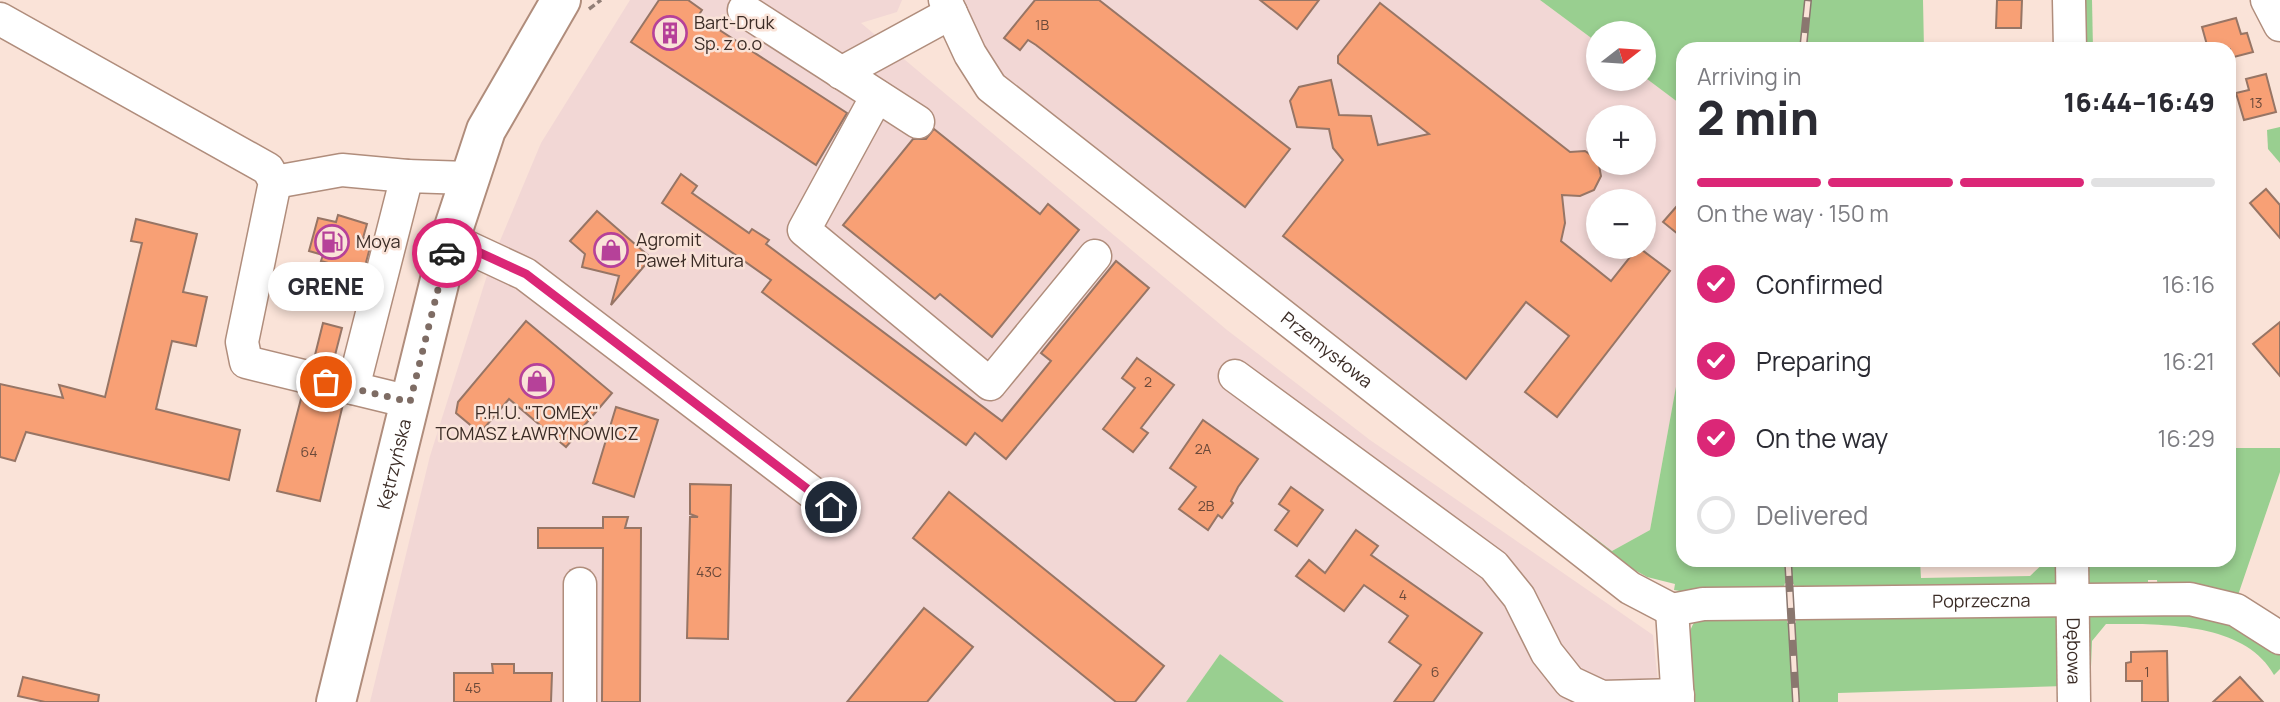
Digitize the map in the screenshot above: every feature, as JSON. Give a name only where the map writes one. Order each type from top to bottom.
[{"type":"main road","name":"Kętrzyńska","points":[[336,702],[450,239],[468,178],[486,130],[561,0]]},
{"type":"street","points":[[2069,0],[2070,42]]},
{"type":"street","points":[[2267,0],[2280,25]]},
{"type":"street","points":[[841,73],[948,7]]},
{"type":"street","name":"Przemysłowa","points":[[948,7],[970,54],[991,87],[1630,587],[1672,610]]},
{"type":"street","points":[[744,10],[918,122]]},
{"type":"street","points":[[0,19],[268,169],[275,182],[242,342],[246,362],[410,402]]},
{"type":"street","points":[[877,96],[804,230],[990,384],[1095,256]]},
{"type":"street","points":[[275,182],[342,170],[468,178]]},
{"type":"street","points":[[353,388],[407,176]]},
{"type":"street","points":[[450,239],[526,274],[831,507]]},
{"type":"street","points":[[1235,376],[1494,566],[1519,597],[1547,653],[1570,682],[1602,697],[1678,698],[1672,610]]},
{"type":"street","name":"Dębowa","points":[[2072,567],[2074,702]]},
{"type":"street","points":[[580,584],[580,702]]},
{"type":"street","name":"Poprzeczna","points":[[1672,610],[1703,604],[2072,599],[2206,601],[2250,617],[2280,638]]},
{"type":"shaded area","points":[[630,0],[902,0],[897,12],[861,23],[1227,330],[1370,440],[1653,635],[1660,702],[1284,702],[1220,654],[1186,702],[370,702],[430,456],[489,269],[525,287],[805,504],[819,527],[842,497],[497,248],[541,143]]},
{"type":"shaded area","points":[[962,0],[1540,0],[1586,34],[1586,91],[1656,91],[1656,86],[1676,101],[1676,387],[1650,530],[1612,551],[991,65]]},
{"type":"green space","points":[[1540,0],[1923,0],[1924,42],[1676,42],[1676,101],[1656,86],[1656,21],[1586,21],[1586,34]]},
{"type":"green space","points":[[2077,0],[2092,0],[2093,42],[2078,42]]},
{"type":"green space","points":[[2280,127],[2280,163],[2268,149],[2267,130]]},
{"type":"green space","points":[[1676,387],[1676,567],[1920,567],[1921,578],[2030,576],[2040,567],[2061,567],[2058,581],[2052,587],[1794,587],[1794,584],[1785,583],[1784,587],[1715,592],[1674,590],[1675,584],[1647,577],[1624,564],[1457,433],[1612,551],[1650,530]]},
{"type":"green space","points":[[2236,448],[2280,448],[2280,472],[2236,601],[2158,589],[2157,580],[2148,580],[2148,589],[2090,586],[2086,583],[2081,567],[2236,567]]},
{"type":"green space","points":[[2091,612],[2217,615],[2280,652],[2280,669],[2274,675],[2261,657],[2243,644],[2222,635],[2198,629],[2150,624],[2106,624],[2092,641],[2091,667],[2080,667],[2081,625]]},
{"type":"green space","points":[[1748,613],[1748,621],[1787,620],[1787,623],[1796,623],[1796,619],[1827,618],[2055,616],[2059,619],[2064,686],[1838,693],[1838,702],[1689,702],[1687,649],[1695,621]]},
{"type":"green space","points":[[1220,654],[1284,702],[1186,702]]},
{"type":"building","points":[[659,0],[688,0],[702,10],[698,16],[847,113],[816,165],[631,42]]},
{"type":"building","points":[[1035,0],[1099,0],[1290,149],[1245,207],[1036,45],[1028,40],[1020,50],[1004,38]]},
{"type":"building","points":[[1260,0],[1319,0],[1297,29]]},
{"type":"building","points":[[1997,0],[2022,0],[2021,28],[1996,28]]},
{"type":"building","points":[[1380,3],[1570,152],[1586,152],[1586,175],[1601,176],[1594,189],[1586,189],[1586,193],[1580,196],[1562,195],[1565,223],[1561,241],[1611,281],[1628,259],[1654,259],[1670,271],[1557,417],[1525,392],[1569,336],[1526,302],[1466,379],[1283,236],[1343,160],[1333,148],[1329,129],[1297,127],[1290,101],[1299,87],[1331,80],[1339,115],[1371,116],[1378,145],[1429,134],[1338,63],[1338,56]]},
{"type":"building","points":[[2236,18],[2241,34],[2247,33],[2253,52],[2236,56],[2236,42],[2206,42],[2202,27]]},
{"type":"building","points":[[2266,74],[2276,112],[2244,120],[2236,93],[2249,90],[2246,79]]},
{"type":"building","points":[[934,129],[1040,214],[1048,204],[1079,230],[992,337],[940,294],[935,299],[843,225],[913,139],[926,139]]},
{"type":"building","points":[[681,174],[697,186],[692,193],[749,233],[752,229],[769,240],[766,244],[1002,421],[1051,361],[1041,353],[1116,261],[1149,288],[1006,459],[975,433],[966,445],[762,292],[771,280],[662,203]]},
{"type":"building","points":[[2266,189],[2280,205],[2280,238],[2250,203]]},
{"type":"building","points":[[1676,207],[1676,233],[1663,222]]},
{"type":"building","name":"Agromit Paweł Mitura","points":[[597,211],[651,258],[611,305],[619,276],[582,267],[585,254],[570,241]]},
{"type":"building","name":"Moya","points":[[338,215],[367,224],[363,238],[372,240],[360,285],[339,280],[342,267],[321,261],[323,255],[309,251],[318,218],[336,222]]},
{"type":"building","points":[[136,219],[197,234],[183,292],[207,297],[196,346],[172,341],[156,409],[240,430],[229,480],[26,432],[15,461],[0,457],[0,384],[63,398],[59,385],[105,397],[142,243],[131,241]]},
{"type":"building","name":"P.H.U. \"TOMEX\" TOMASZ ŁAWRYNOWICZ","points":[[526,321],[612,393],[566,447],[509,399],[480,433],[456,413],[458,402]]},
{"type":"building","points":[[2280,322],[2280,376],[2253,344]]},
{"type":"building","points":[[323,323],[342,328],[334,359],[315,355]]},
{"type":"building","points":[[1137,358],[1174,385],[1141,428],[1148,433],[1133,452],[1103,429],[1135,388],[1122,378]]},
{"type":"building","points":[[302,395],[343,404],[320,501],[277,491]]},
{"type":"building","points":[[616,407],[658,420],[634,497],[593,483]]},
{"type":"building","points":[[1203,420],[1258,459],[1238,487],[1231,501],[1233,503],[1222,518],[1218,515],[1208,530],[1179,509],[1196,487],[1170,468]]},
{"type":"building","points":[[690,484],[731,485],[728,639],[687,638],[690,517],[698,517],[690,514]]},
{"type":"building","points":[[1291,487],[1323,510],[1297,546],[1275,530],[1289,511],[1279,504]]},
{"type":"building","points":[[949,492],[1164,666],[1135,702],[1116,702],[913,538]]},
{"type":"building","points":[[603,517],[628,517],[625,528],[641,528],[640,702],[602,702],[603,548],[538,548],[538,528],[603,528]]},
{"type":"building","points":[[1356,530],[1378,546],[1371,555],[1482,633],[1433,702],[1394,702],[1421,665],[1389,642],[1408,616],[1364,585],[1344,611],[1296,576],[1309,560],[1325,573]]},
{"type":"building","points":[[924,608],[973,647],[927,702],[847,702]]},
{"type":"building","points":[[2167,651],[2168,702],[2142,702],[2142,681],[2126,681],[2126,663],[2131,662],[2131,652]]},
{"type":"building","points":[[492,664],[514,664],[514,673],[552,673],[551,702],[454,702],[454,673],[493,673]]},
{"type":"building","points":[[23,677],[99,695],[98,702],[45,702],[18,696]]},
{"type":"building","points":[[2240,677],[2263,702],[2213,702]]},
{"type":"railway","points":[[1804,42],[1808,0]]},
{"type":"railway","points":[[1788,567],[1796,702]]},
{"type":"way so far","points":[[326,382],[410,402],[447,253]]},
{"type":"place","name":"Bart-Druk Sp. z o.o","points":[[670,33]]},
{"type":"place","name":"Moya","points":[[332,242]]},
{"type":"place","name":"Agromit Paweł Mitura","points":[[611,250]]},
{"type":"place","name":"P.H.U. \"TOMEX\" TOMASZ ŁAWRYNOWICZ","points":[[537,381]]},
{"type":"place","name":"GRENE","points":[[326,382]]},
{"type":"route","points":[[447,253],[450,239],[526,274],[831,507]]}]
